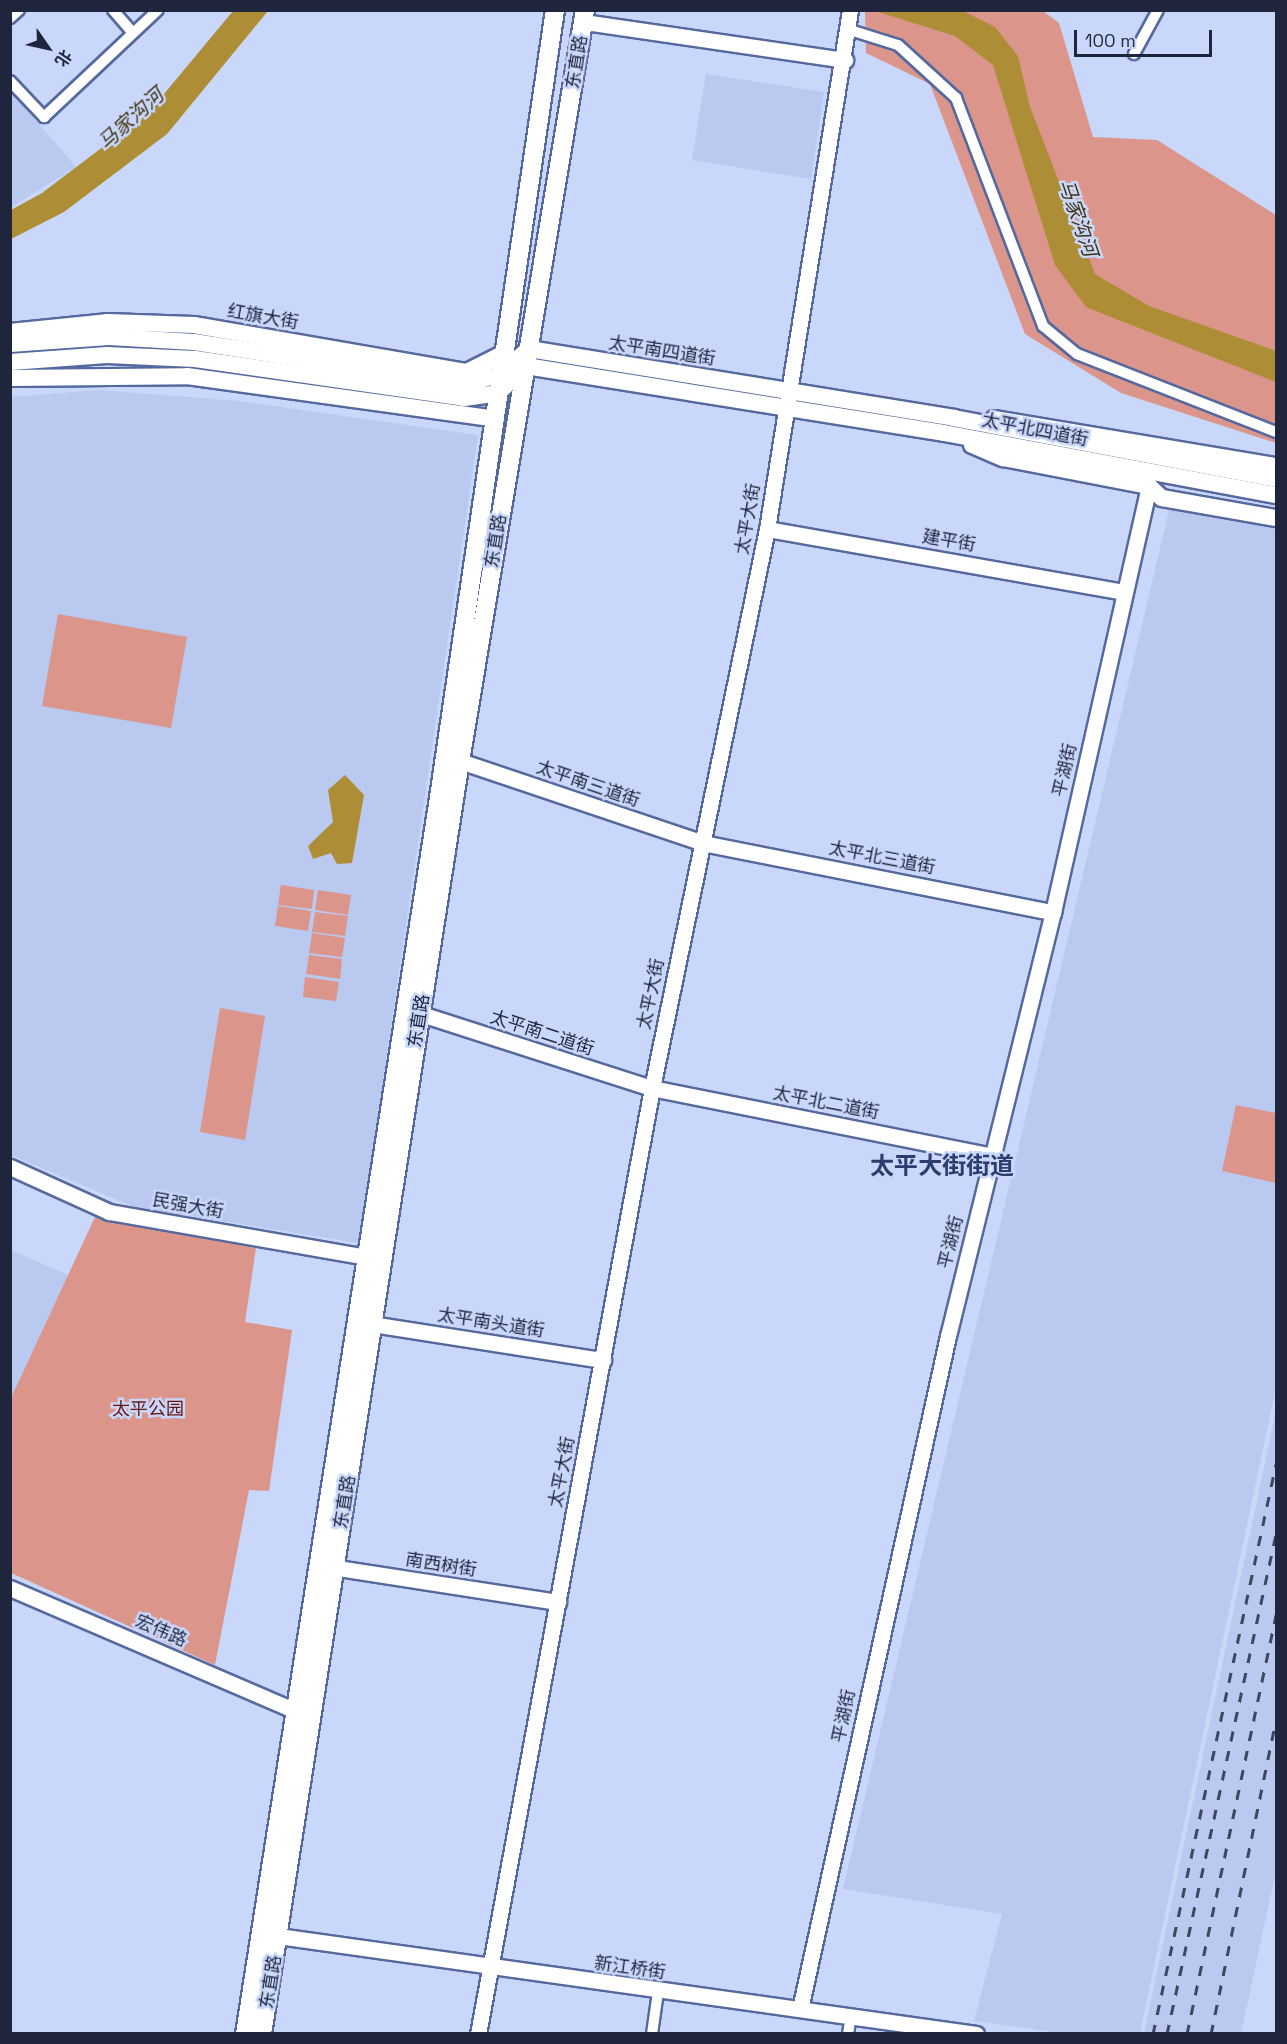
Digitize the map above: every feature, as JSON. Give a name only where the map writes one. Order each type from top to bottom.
[{"type":"highway","name":"东直路","points":[[262,2034],[278,1936],[367,1257],[496,419],[502,354],[555,10]]},
{"type":"highway","name":"东直路","points":[[245,2034],[296,1711],[327,1567],[372,1324],[460,761],[584,16]]},
{"type":"main road","name":"红旗大街","points":[[10,332],[108,322],[194,325],[467,372],[502,354]]},
{"type":"main road","name":"红旗大街","points":[[10,344],[109,337],[194,342],[465,391]]},
{"type":"main road","points":[[10,362],[107,355],[195,359],[498,393],[528,357]]},
{"type":"main road","points":[[465,391],[528,357]]},
{"type":"main road","name":"太平南四道街","points":[[528,357],[789,392]]},
{"type":"main road","name":"太平南四道街","points":[[528,357],[786,409]]},
{"type":"main road","points":[[10,378],[187,376],[496,419]]},
{"type":"main road","name":"太平北四道街","points":[[789,392],[954,418],[1009,437],[1276,495]]},
{"type":"main road","name":"太平北四道街","points":[[786,409],[944,433],[1009,437],[1276,479]]},
{"type":"main road","points":[[954,418],[1017,419],[1276,466]]},
{"type":"main road","points":[[944,433],[1003,458],[1276,507]]},
{"type":"main road","points":[[1149,486],[1162,498],[1276,518]]},
{"type":"street","points":[[10,18],[19,10]]},
{"type":"street","points":[[113,10],[134,33]]},
{"type":"street","points":[[10,81],[44,117],[158,10]]},
{"type":"street","name":"太平大街","points":[[478,2034],[493,1968],[652,1088],[767,529],[850,30],[850,10]]},
{"type":"street","points":[[1134,54],[1158,10]]},
{"type":"street","points":[[584,16],[845,60]]},
{"type":"street","points":[[850,30],[898,45],[956,98],[1043,326],[1077,354],[1276,432]]},
{"type":"street","name":"平湖街","points":[[800,2009],[992,1156],[1053,912],[1149,486]]},
{"type":"street","name":"建平街","points":[[767,529],[1124,592]]},
{"type":"street","name":"太平南三道街","points":[[460,761],[703,843]]},
{"type":"street","name":"太平北三道街","points":[[703,843],[1053,912]]},
{"type":"street","name":"太平南二道街","points":[[421,1014],[652,1088]]},
{"type":"street","name":"太平北二道街","points":[[652,1088],[992,1156]]},
{"type":"street","name":"民强大街","points":[[10,1167],[110,1212],[367,1257]]},
{"type":"street","name":"太平南头道街","points":[[372,1324],[603,1360]]},
{"type":"street","name":"南西树街","points":[[327,1567],[558,1602]]},
{"type":"street","name":"宏伟路","points":[[10,1588],[296,1711]]},
{"type":"street","name":"新江桥街","points":[[278,1936],[658,1992],[976,2034]]},
{"type":"street","points":[[652,2034],[658,1992]]},
{"type":"street","points":[[848,2034],[851,2016]]},
{"type":"shaded area","points":[[233,11],[268,11],[167,134],[64,212],[11,239],[11,210],[42,193],[149,112]]},
{"type":"shaded area","points":[[875,11],[963,11],[995,27],[1018,56],[1030,107],[1095,274],[1149,306],[1276,351],[1276,382],[1086,307],[1055,265],[993,65],[955,36]]},
{"type":"shaded area","points":[[706,74],[824,92],[811,179],[692,160]]},
{"type":"shaded area","points":[[11,92],[76,167],[11,207]]},
{"type":"shaded area","points":[[99,390],[238,401],[478,435],[359,1243],[134,1207],[11,1155],[11,397]]},
{"type":"shaded area","points":[[1171,502],[1276,526],[1276,1387],[1140,2033],[1062,2033],[974,2021],[1002,1914],[843,1889]]},
{"type":"shaded area","points":[[345,775],[364,795],[352,863],[337,864],[331,853],[313,859],[308,846],[333,822],[328,790]]},
{"type":"shaded area","points":[[11,1250],[68,1275],[11,1398]]},
{"type":"shaded area","points":[[1276,1411],[1276,1871],[1241,2033],[1144,2033]]},
{"type":"green space","points":[[865,11],[1043,11],[1059,23],[1093,137],[1157,140],[1276,215],[1276,443],[1121,393],[1025,334],[930,84],[866,53]]},
{"type":"green space","points":[[58,614],[187,637],[171,728],[42,706]]},
{"type":"green space","points":[[281,885],[314,890],[312,909],[278,905]]},
{"type":"green space","points":[[318,890],[351,895],[348,915],[315,910]]},
{"type":"green space","points":[[278,906],[311,911],[308,931],[275,926]]},
{"type":"green space","points":[[315,912],[348,916],[345,936],[312,932]]},
{"type":"green space","points":[[312,933],[345,938],[342,957],[309,953]]},
{"type":"green space","points":[[309,955],[342,959],[340,979],[306,974]]},
{"type":"green space","points":[[305,977],[339,982],[336,1001],[303,997]]},
{"type":"green space","points":[[220,1008],[265,1016],[245,1140],[200,1132]]},
{"type":"green space","points":[[1236,1105],[1276,1113],[1276,1183],[1222,1171]]},
{"type":"green space","name":"太平公园","points":[[95,1217],[256,1248],[245,1322],[292,1330],[269,1491],[249,1490],[215,1665],[11,1573],[11,1398]]},
{"type":"railway","points":[[1153,2034],[1276,1464]]},
{"type":"railway","points":[[1167,2034],[1276,1534]]},
{"type":"railway","points":[[1187,2034],[1276,1614]]},
{"type":"railway","points":[[1211,2034],[1276,1721]]},
{"type":"district","name":"太平大街街道","points":[[942,1166]]},
{"type":"water label","name":"马家沟河","points":[[131,119]]},
{"type":"water label","name":"马家沟河","points":[[1078,218]]}]
